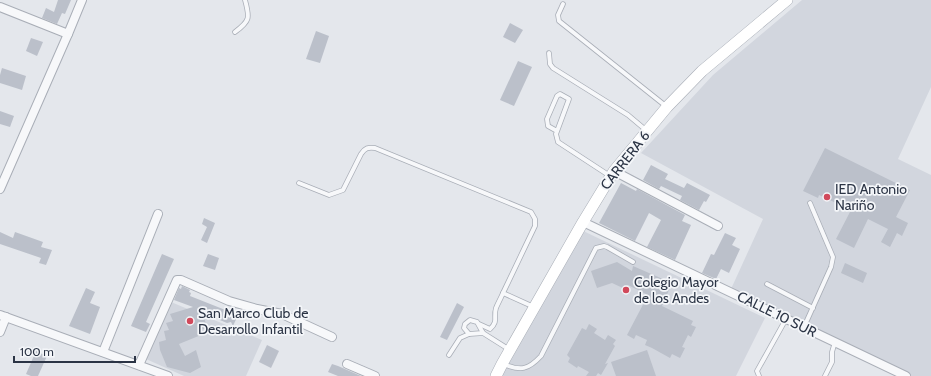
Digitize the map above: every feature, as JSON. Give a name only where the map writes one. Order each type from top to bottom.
[{"type":"main road","name":"CARRERA 6","points":[[496,376],[612,173],[667,107],[702,71],[787,0]]},
{"type":"street","points":[[0,188],[82,0]]},
{"type":"street","points":[[0,7],[68,34]]},
{"type":"street","points":[[612,173],[718,226]]},
{"type":"street","points":[[103,352],[158,214]]},
{"type":"street","name":"CALLE 10 SUR","points":[[583,222],[906,376]]},
{"type":"street","points":[[140,365],[177,280],[181,280],[229,302],[256,310],[282,314],[332,337]]},
{"type":"street","points":[[0,332],[3,316],[168,376]]},
{"type":"street","points":[[347,364],[374,376]]},
{"type":"lane","points":[[235,32],[246,24],[249,15],[245,0]]},
{"type":"lane","points":[[563,4],[558,15],[559,21],[667,107]]},
{"type":"lane","points":[[549,53],[550,64],[553,68],[628,116],[647,131]]},
{"type":"lane","points":[[557,131],[548,126],[547,120],[557,96],[560,94],[569,99],[556,134],[558,142],[612,173]]},
{"type":"lane","points":[[299,183],[329,195],[343,190],[361,154],[369,147],[531,212],[535,219],[535,226],[496,310],[497,320],[490,328],[478,324]]},
{"type":"lane","points":[[804,328],[831,268],[833,257],[810,203]]},
{"type":"lane","points":[[502,364],[518,369],[525,368],[541,356],[596,248],[604,246],[607,247],[633,262]]},
{"type":"lane","points":[[767,284],[813,308]]},
{"type":"lane","points":[[504,293],[534,308]]},
{"type":"lane","points":[[758,376],[757,371],[786,319]]},
{"type":"lane","points":[[469,334],[464,328],[467,321],[474,320],[483,333],[510,350]]},
{"type":"lane","points":[[449,355],[460,338],[469,334],[483,333]]},
{"type":"lane","points":[[825,376],[832,362],[832,352],[835,342]]},
{"type":"shaded area","name":"IED Antonio Nariño","points":[[802,0],[931,0],[931,87],[898,159],[931,175],[931,376],[909,376],[731,289],[763,219],[641,153],[713,75]]},
{"type":"shaded area","name":"Colegio Mayor de los Andes","points":[[577,228],[765,318],[736,376],[501,376]]},
{"type":"shaded area","name":"San Marco Club de Desarrollo Infantil","points":[[171,302],[262,340],[246,376],[184,376],[146,359]]},
{"type":"building","points":[[58,0],[71,0],[65,14],[62,13],[57,24],[42,18],[46,8],[54,12]]},
{"type":"building","points":[[510,23],[523,30],[515,43],[503,37]]},
{"type":"building","points":[[316,31],[329,36],[320,63],[306,59]]},
{"type":"building","points":[[31,38],[43,42],[37,56],[26,51]]},
{"type":"building","points":[[518,61],[532,67],[514,106],[500,100]]},
{"type":"building","points":[[2,68],[26,76],[22,90],[0,83]]},
{"type":"building","points":[[0,111],[14,116],[10,127],[0,124]]},
{"type":"building","points":[[825,148],[910,190],[896,217],[908,223],[902,236],[897,233],[890,247],[881,242],[888,229],[868,219],[854,248],[836,239],[851,210],[819,195],[818,198],[803,191]]},
{"type":"building","points":[[651,165],[668,174],[665,179],[684,188],[687,183],[710,195],[706,202],[704,201],[699,210],[680,200],[682,196],[661,186],[659,189],[643,180]]},
{"type":"building","points":[[621,183],[636,191],[637,189],[685,215],[682,221],[691,225],[675,260],[647,247],[661,220],[649,213],[635,241],[599,223]]},
{"type":"building","points":[[204,218],[215,223],[207,243],[201,240],[207,227],[202,224]]},
{"type":"building","points":[[0,232],[13,238],[15,232],[43,242],[41,247],[52,250],[46,265],[39,263],[41,258],[0,244]]},
{"type":"building","points":[[725,233],[736,238],[732,245],[740,249],[729,273],[721,269],[716,279],[702,273],[711,254],[714,255]]},
{"type":"building","points":[[162,254],[174,259],[146,322],[150,324],[146,332],[131,326]]},
{"type":"building","points":[[208,254],[219,258],[215,270],[203,266]]},
{"type":"building","points":[[617,262],[632,271],[633,266],[672,283],[662,306],[693,321],[691,325],[696,327],[691,337],[688,335],[682,347],[685,348],[680,358],[672,354],[670,358],[645,345],[647,340],[636,335],[634,339],[627,335],[648,295],[628,285],[625,289],[612,283],[597,288],[591,271]]},
{"type":"building","points":[[845,263],[867,273],[863,283],[841,273]]},
{"type":"building","points":[[182,286],[190,290],[190,296],[238,315],[233,326],[231,322],[227,323],[203,313],[207,328],[200,330],[201,335],[179,344],[185,356],[196,350],[201,367],[190,373],[167,367],[160,350],[159,342],[166,340],[164,331],[169,330],[166,323],[173,321],[170,314],[193,307],[174,300],[179,288],[181,289]]},
{"type":"building","points":[[86,288],[95,292],[90,303],[100,307],[90,334],[69,326]]},
{"type":"building","points":[[457,303],[464,307],[447,340],[440,337]]},
{"type":"building","points":[[589,324],[597,329],[594,333],[605,340],[608,335],[616,340],[613,344],[615,346],[605,364],[608,363],[601,375],[598,373],[596,376],[586,376],[589,372],[578,366],[577,368],[568,362],[570,358],[567,355],[582,328],[586,330]]},
{"type":"building","points":[[267,345],[279,351],[271,368],[259,362]]},
{"type":"building","points":[[647,350],[656,376],[616,376],[611,362]]},
{"type":"building","points":[[36,351],[47,356],[38,376],[31,376],[26,374]]},
{"type":"building","points":[[332,364],[361,376],[338,376],[328,372]]},
{"type":"place","name":"IED Antonio Nariño","points":[[827,197]]},
{"type":"place","name":"Colegio Mayor de los Andes","points":[[626,290]]},
{"type":"place","name":"San Marco Club de Desarrollo Infantil","points":[[190,321]]}]
